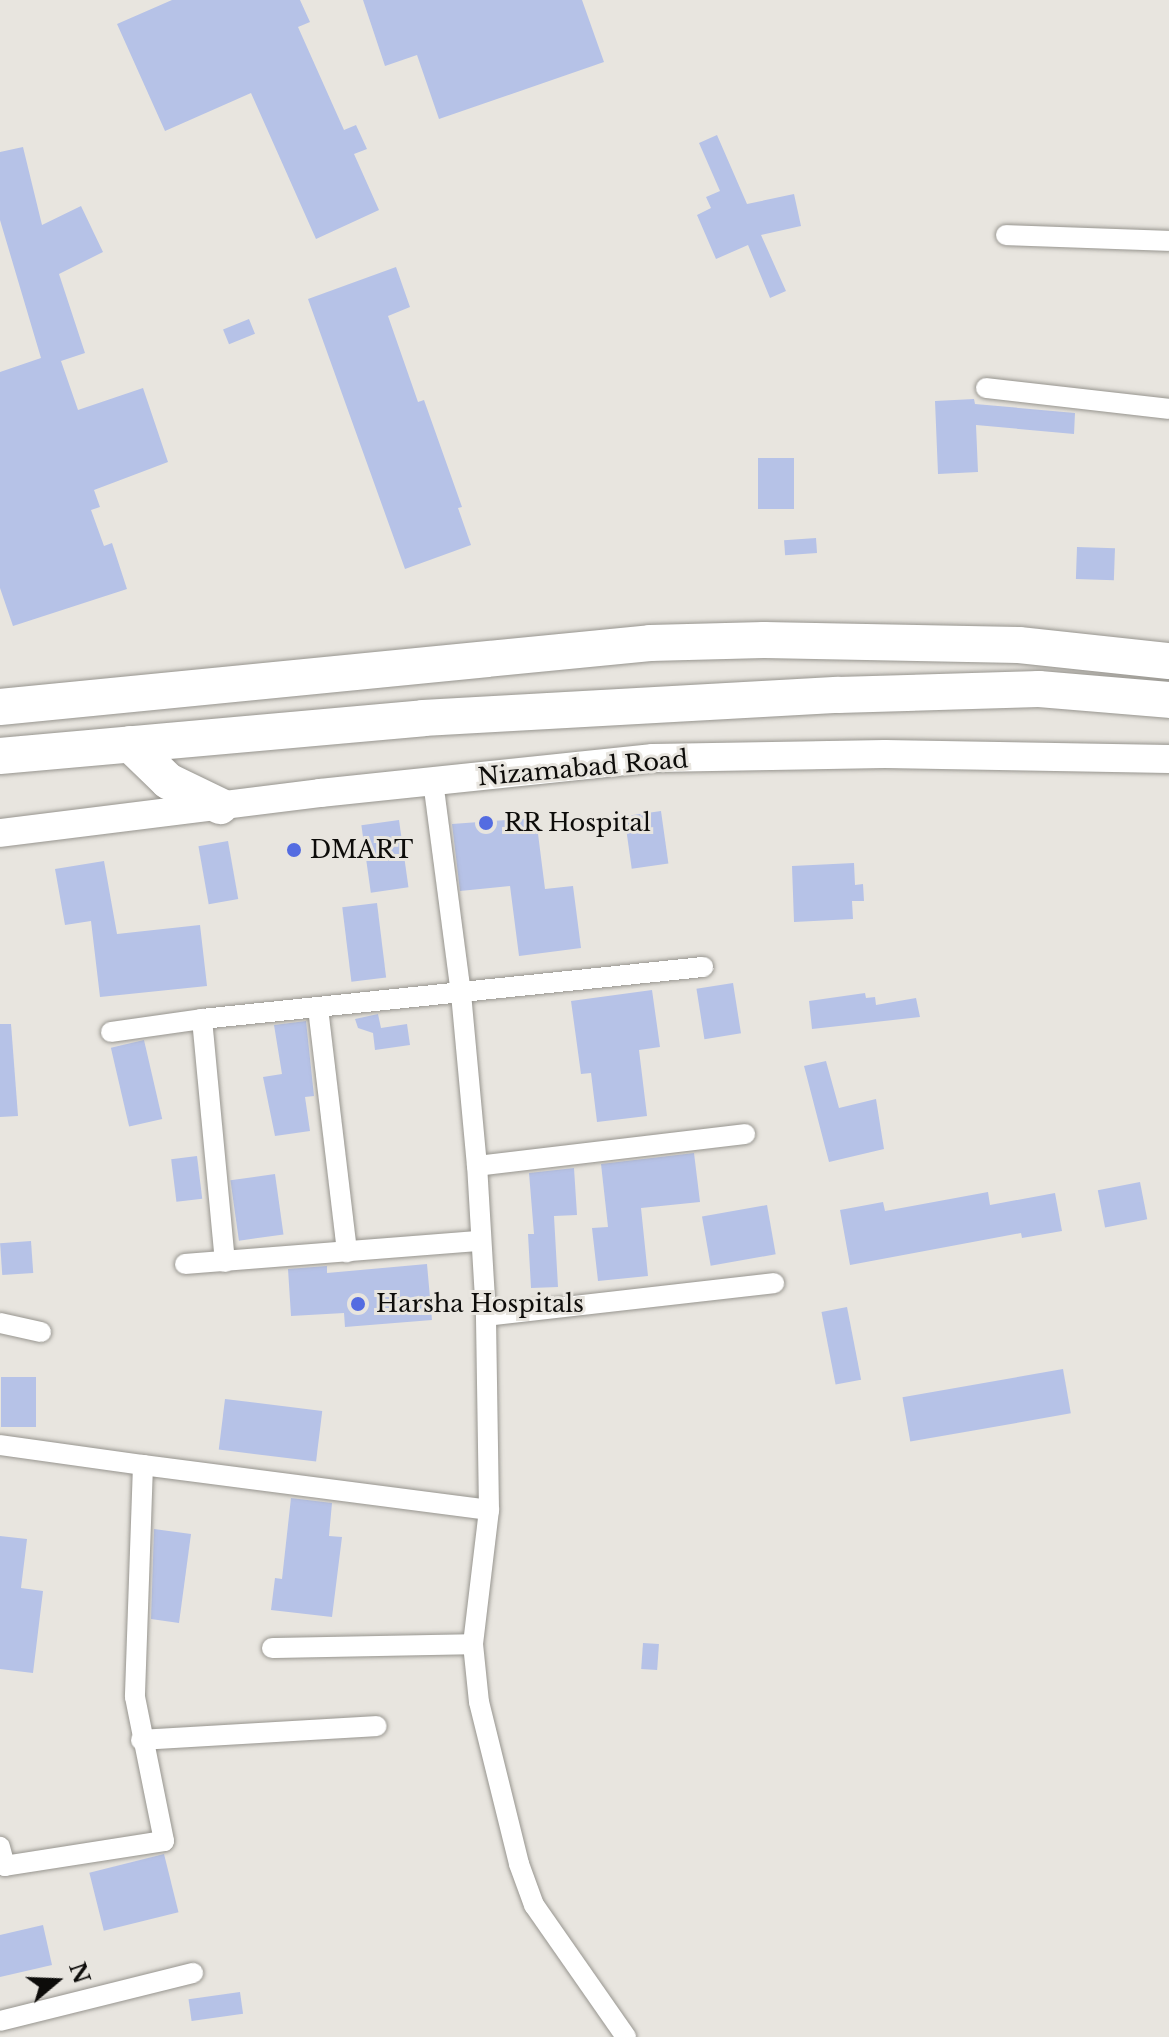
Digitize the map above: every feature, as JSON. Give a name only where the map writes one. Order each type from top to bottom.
[{"type":"highway","points":[[0,707],[650,643],[764,640],[1019,645],[1169,661]]},
{"type":"highway","points":[[0,756],[423,718],[838,695],[1039,689],[1169,700]]},
{"type":"highway","points":[[130,744],[168,781],[220,806]]},
{"type":"main road","name":"Nizamabad Road","points":[[0,833],[653,758],[885,754],[1169,759]]},
{"type":"street","points":[[1006,235],[1169,241]]},
{"type":"street","points":[[986,388],[1169,409]]},
{"type":"street","points":[[433,782],[461,994],[477,1166],[486,1316],[489,1510],[473,1644],[479,1702],[519,1864],[534,1905],[626,2037]]},
{"type":"street","points":[[111,1032],[202,1019],[703,967]]},
{"type":"street","points":[[318,1008],[347,1252]]},
{"type":"street","points":[[202,1019],[225,1262]]},
{"type":"street","points":[[477,1166],[745,1134]]},
{"type":"street","points":[[185,1264],[480,1241]]},
{"type":"street","points":[[486,1316],[774,1283]]},
{"type":"street","points":[[0,1323],[41,1332]]},
{"type":"street","points":[[0,1445],[489,1510]]},
{"type":"street","points":[[2,1860],[164,1841],[141,1740],[134,1650],[143,1465]]},
{"type":"street","points":[[272,1648],[473,1644]]},
{"type":"street","points":[[141,1740],[377,1726]]},
{"type":"street","points":[[0,2021],[193,1973]]},
{"type":"building","points":[[172,0],[300,0],[310,22],[298,27],[344,130],[356,125],[367,149],[354,154],[379,210],[316,239],[251,93],[165,131],[117,24]]},
{"type":"building","points":[[363,0],[582,0],[604,62],[439,119],[417,55],[385,66]]},
{"type":"building","points":[[717,135],[747,204],[794,194],[801,226],[761,235],[786,291],[770,298],[748,245],[716,259],[697,215],[711,208],[706,197],[720,191],[699,143]]},
{"type":"building","points":[[23,147],[42,225],[81,206],[103,252],[59,274],[85,353],[61,361],[78,410],[143,388],[168,462],[94,490],[100,507],[91,510],[104,546],[112,543],[127,589],[13,626],[0,588],[0,372],[41,358],[0,220],[0,152]]},
{"type":"building","points":[[396,267],[410,307],[388,316],[418,402],[424,400],[462,507],[458,508],[471,545],[405,569],[308,299]]},
{"type":"building","points":[[249,319],[255,334],[229,344],[223,329]]},
{"type":"building","points":[[974,399],[975,404],[1075,413],[1074,434],[976,425],[978,472],[938,474],[935,401]]},
{"type":"building","points":[[758,458],[794,458],[794,509],[758,509]]},
{"type":"building","points":[[816,538],[817,553],[785,555],[784,540]]},
{"type":"building","points":[[1077,547],[1115,548],[1114,580],[1076,579]]},
{"type":"building","points":[[661,811],[668,863],[632,869],[624,816]]},
{"type":"building","points":[[536,818],[545,889],[573,886],[581,948],[519,956],[510,886],[460,891],[452,824]]},
{"type":"building","points":[[399,820],[408,887],[371,893],[361,825]]},
{"type":"building","points":[[228,841],[238,899],[209,904],[198,846]]},
{"type":"building","points":[[104,861],[117,934],[200,925],[207,986],[100,997],[91,921],[65,925],[55,869]]},
{"type":"building","points":[[854,863],[855,885],[863,884],[864,901],[852,901],[853,919],[794,922],[792,866]]},
{"type":"building","points":[[377,903],[386,977],[351,982],[342,907]]},
{"type":"building","points":[[733,983],[741,1033],[704,1039],[696,989]]},
{"type":"building","points":[[652,990],[660,1047],[639,1050],[647,1116],[597,1122],[591,1073],[581,1074],[571,1001]]},
{"type":"building","points":[[865,993],[866,998],[875,997],[876,1005],[916,998],[920,1017],[812,1029],[809,1001]]},
{"type":"building","points":[[378,1014],[381,1028],[407,1024],[410,1045],[375,1050],[373,1033],[358,1028],[355,1019]]},
{"type":"building","points":[[306,1021],[314,1096],[305,1097],[310,1131],[275,1136],[263,1077],[282,1074],[274,1025]]},
{"type":"building","points":[[0,1024],[11,1024],[18,1116],[0,1117]]},
{"type":"building","points":[[144,1040],[162,1119],[129,1127],[111,1048]]},
{"type":"building","points":[[826,1061],[839,1108],[876,1099],[884,1149],[829,1162],[804,1066]]},
{"type":"building","points":[[694,1153],[700,1202],[641,1208],[648,1276],[598,1281],[592,1228],[608,1227],[601,1164]]},
{"type":"building","points":[[197,1156],[202,1199],[176,1202],[171,1159]]},
{"type":"building","points":[[574,1168],[577,1215],[554,1216],[558,1287],[531,1288],[528,1234],[534,1234],[529,1173]]},
{"type":"building","points":[[275,1174],[283,1234],[239,1241],[230,1180]]},
{"type":"building","points":[[1140,1182],[1147,1219],[1105,1228],[1098,1190]]},
{"type":"building","points":[[988,1192],[990,1205],[1055,1193],[1062,1231],[1022,1238],[1021,1233],[850,1265],[840,1210],[883,1202],[885,1211]]},
{"type":"building","points":[[767,1205],[776,1254],[711,1266],[702,1216]]},
{"type":"building","points":[[31,1241],[33,1273],[2,1275],[0,1243]]},
{"type":"building","points":[[427,1264],[432,1320],[345,1327],[344,1313],[291,1316],[288,1269],[327,1266],[327,1273]]},
{"type":"building","points":[[847,1307],[861,1380],[836,1385],[821,1312]]},
{"type":"building","points":[[1063,1369],[1071,1413],[910,1442],[902,1397]]},
{"type":"building","points":[[1,1377],[36,1377],[36,1427],[1,1427]]},
{"type":"building","points":[[225,1399],[322,1411],[316,1462],[219,1450]]},
{"type":"building","points":[[291,1498],[332,1503],[329,1536],[342,1537],[332,1617],[271,1610],[275,1578],[282,1579]]},
{"type":"building","points":[[154,1529],[191,1534],[179,1623],[151,1619]]},
{"type":"building","points":[[0,1536],[27,1539],[21,1588],[43,1591],[33,1673],[0,1669]]},
{"type":"building","points":[[643,1643],[659,1644],[657,1670],[641,1669]]},
{"type":"building","points":[[164,1854],[179,1912],[104,1931],[89,1873]]},
{"type":"building","points":[[43,1925],[52,1965],[0,1977],[0,1935]]},
{"type":"building","points":[[240,1992],[243,2014],[192,2021],[189,1999]]},
{"type":"place","name":"RR Hospital","points":[[486,823]]},
{"type":"place","name":"DMART","points":[[294,850]]},
{"type":"place","name":"Harsha Hospitals","points":[[358,1304]]}]
